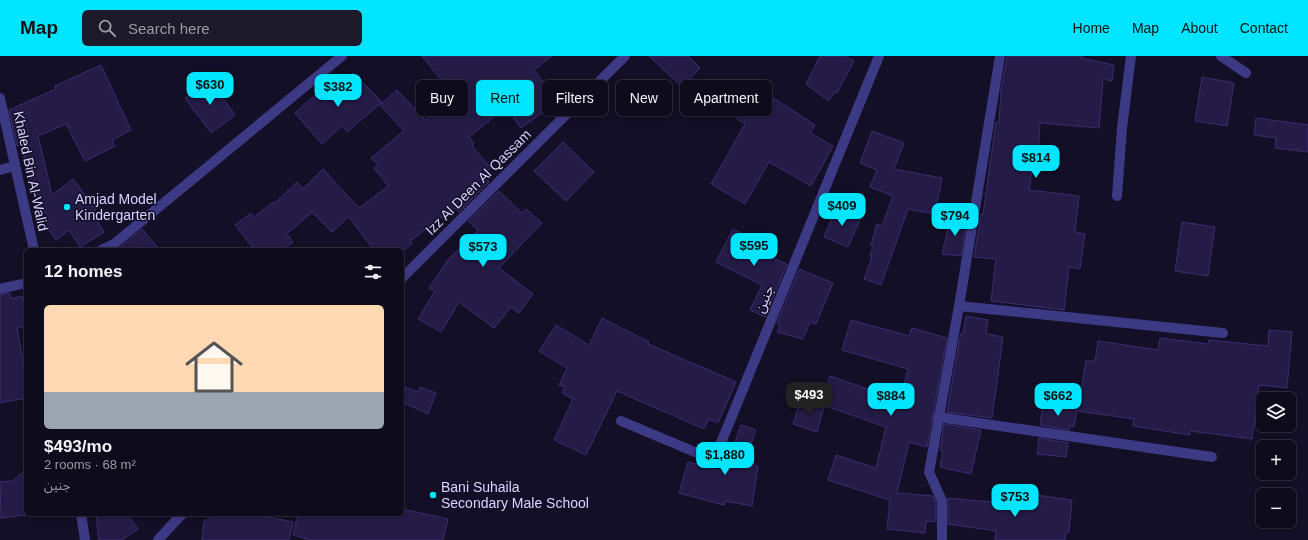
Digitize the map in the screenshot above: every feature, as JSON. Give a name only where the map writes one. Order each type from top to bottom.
[{"type":"street","points":[[106,248],[114,244],[342,56]]},
{"type":"street","name":"Izz Al Deen Al Qassam","points":[[404,276],[625,56]]},
{"type":"street","name":"جنين","points":[[621,422],[714,460],[879,56]]},
{"type":"street","points":[[942,540],[942,501],[929,472],[959,306],[1000,56]]},
{"type":"street","points":[[1117,196],[1122,128],[1130,56]]},
{"type":"street","points":[[1221,56],[1246,73]]},
{"type":"street","name":"Khaled Bin Al-Walid","points":[[0,98],[34,248]]},
{"type":"street","points":[[0,170],[15,166]]},
{"type":"street","points":[[0,289],[24,283]]},
{"type":"street","points":[[959,306],[1223,333]]},
{"type":"street","points":[[938,417],[1212,457]]},
{"type":"street","points":[[81,516],[85,540]]},
{"type":"street","points":[[158,540],[180,516]]},
{"type":"building","points":[[422,56],[552,56],[534,70],[542,81],[542,113],[521,128],[512,116],[534,116],[534,80],[476,80],[476,116],[495,116],[469,137],[474,144],[472,146],[491,168],[483,175],[489,182],[459,212],[454,208],[410,241],[412,244],[404,250],[404,248],[372,248],[349,217],[332,232],[312,212],[287,234],[293,242],[286,248],[253,248],[235,225],[251,213],[254,217],[273,202],[274,204],[297,182],[303,189],[323,169],[359,208],[388,186],[374,168],[378,165],[371,158],[404,131],[380,105],[397,90],[416,110],[416,116],[421,116],[425,120],[430,116],[468,116],[468,80],[441,80]]},
{"type":"building","points":[[649,56],[688,56],[700,68],[689,80],[680,80],[680,85]]},
{"type":"building","points":[[820,56],[844,56],[854,61],[837,93],[835,91],[829,101],[806,84]]},
{"type":"building","points":[[1007,56],[1082,56],[1081,58],[1114,65],[1112,81],[1103,79],[1099,128],[1040,123],[1038,157],[1034,157],[1029,190],[1079,196],[1075,232],[1085,234],[1080,269],[1069,267],[1064,310],[991,301],[996,259],[974,257],[981,214],[983,214],[996,122],[999,123],[1001,90]]},
{"type":"building","points":[[101,65],[131,130],[112,140],[115,146],[85,161],[66,124],[38,136],[52,195],[73,179],[96,210],[92,212],[104,232],[80,247],[69,230],[56,240],[44,224],[50,219],[35,200],[21,144],[17,146],[9,110],[56,89],[55,86]]},
{"type":"building","points":[[353,73],[382,102],[347,132],[342,126],[322,144],[295,113],[331,81],[338,88]]},
{"type":"building","points":[[1202,77],[1234,83],[1227,126],[1195,121]]},
{"type":"building","points":[[209,79],[235,115],[211,133],[185,98]]},
{"type":"building","points":[[772,97],[815,125],[810,133],[833,146],[811,186],[769,162],[745,204],[711,184],[745,124],[737,119],[739,116],[772,116]]},
{"type":"building","points":[[1256,118],[1308,125],[1308,152],[1275,148],[1276,138],[1254,135]]},
{"type":"building","points":[[872,131],[904,143],[894,169],[942,178],[935,214],[908,209],[881,285],[864,279],[872,257],[870,256],[873,246],[871,245],[877,224],[882,226],[893,196],[870,187],[877,170],[860,163]]},
{"type":"building","points":[[563,142],[594,172],[566,201],[534,171]]},
{"type":"building","points":[[499,191],[522,213],[526,209],[542,223],[499,268],[533,294],[519,313],[511,307],[494,328],[459,302],[441,332],[418,319],[435,291],[429,288],[447,261],[478,230],[468,221]]},
{"type":"building","points":[[836,208],[861,218],[848,247],[824,237]]},
{"type":"building","points":[[951,216],[967,219],[961,256],[942,254]]},
{"type":"building","points":[[1182,222],[1215,227],[1208,276],[1175,271]]},
{"type":"building","points":[[142,229],[158,248],[119,248]]},
{"type":"building","points":[[733,229],[776,251],[773,258],[787,264],[765,317],[750,310],[762,285],[716,262]]},
{"type":"building","points":[[799,269],[833,283],[816,324],[810,322],[803,339],[777,332],[780,324],[777,323]]},
{"type":"building","points":[[10,293],[11,299],[22,296],[24,304],[24,326],[17,328],[24,367],[24,398],[0,403],[0,295]]},
{"type":"building","points":[[966,316],[988,320],[986,334],[1003,337],[992,418],[947,412],[959,342],[961,334],[963,334]]},
{"type":"building","points":[[602,318],[649,342],[648,344],[736,382],[718,423],[709,419],[704,429],[617,391],[586,455],[554,440],[573,399],[562,393],[565,387],[559,385],[567,368],[539,351],[556,325],[589,345]]},
{"type":"building","points":[[851,320],[909,336],[912,328],[947,338],[927,447],[909,442],[897,493],[933,496],[936,502],[936,522],[926,521],[925,533],[887,529],[890,500],[828,480],[836,455],[876,468],[886,427],[820,404],[830,376],[900,400],[908,369],[842,350]]},
{"type":"building","points":[[1269,330],[1292,332],[1287,388],[1259,385],[1258,392],[1256,392],[1256,408],[1252,439],[1190,431],[1190,435],[1133,426],[1134,419],[1078,411],[1086,360],[1095,362],[1098,341],[1158,350],[1160,338],[1208,344],[1209,340],[1268,346]]},
{"type":"building","points":[[404,387],[418,392],[420,387],[436,393],[428,414],[404,403]]},
{"type":"building","points":[[801,399],[824,407],[817,432],[793,424]]},
{"type":"building","points":[[1043,404],[1077,409],[1074,427],[1070,426],[1069,430],[1040,425]]},
{"type":"building","points":[[944,424],[981,430],[971,474],[940,467],[943,451],[940,450]]},
{"type":"building","points":[[741,425],[756,430],[744,464],[758,466],[752,506],[725,501],[724,505],[679,493],[688,462],[725,472]]},
{"type":"building","points":[[1039,438],[1068,443],[1066,457],[1037,454]]},
{"type":"building","points":[[24,471],[24,515],[1,518],[0,482],[13,481]]},
{"type":"building","points":[[1036,495],[1072,500],[1069,532],[1066,532],[1065,540],[995,540],[996,531],[948,524],[948,498],[1034,506]]},
{"type":"building","points":[[404,509],[448,519],[443,540],[311,540],[293,535],[298,516],[404,516]]},
{"type":"building","points":[[96,516],[128,516],[138,529],[122,540],[99,540]]},
{"type":"building","points":[[212,516],[263,516],[293,522],[289,540],[202,540],[204,522]]},
{"type":"place","name":"Amjad Model Kindergarten","points":[[67,207]]},
{"type":"place","name":"Bani Suhaila Secondary Male School","points":[[433,495]]}]
